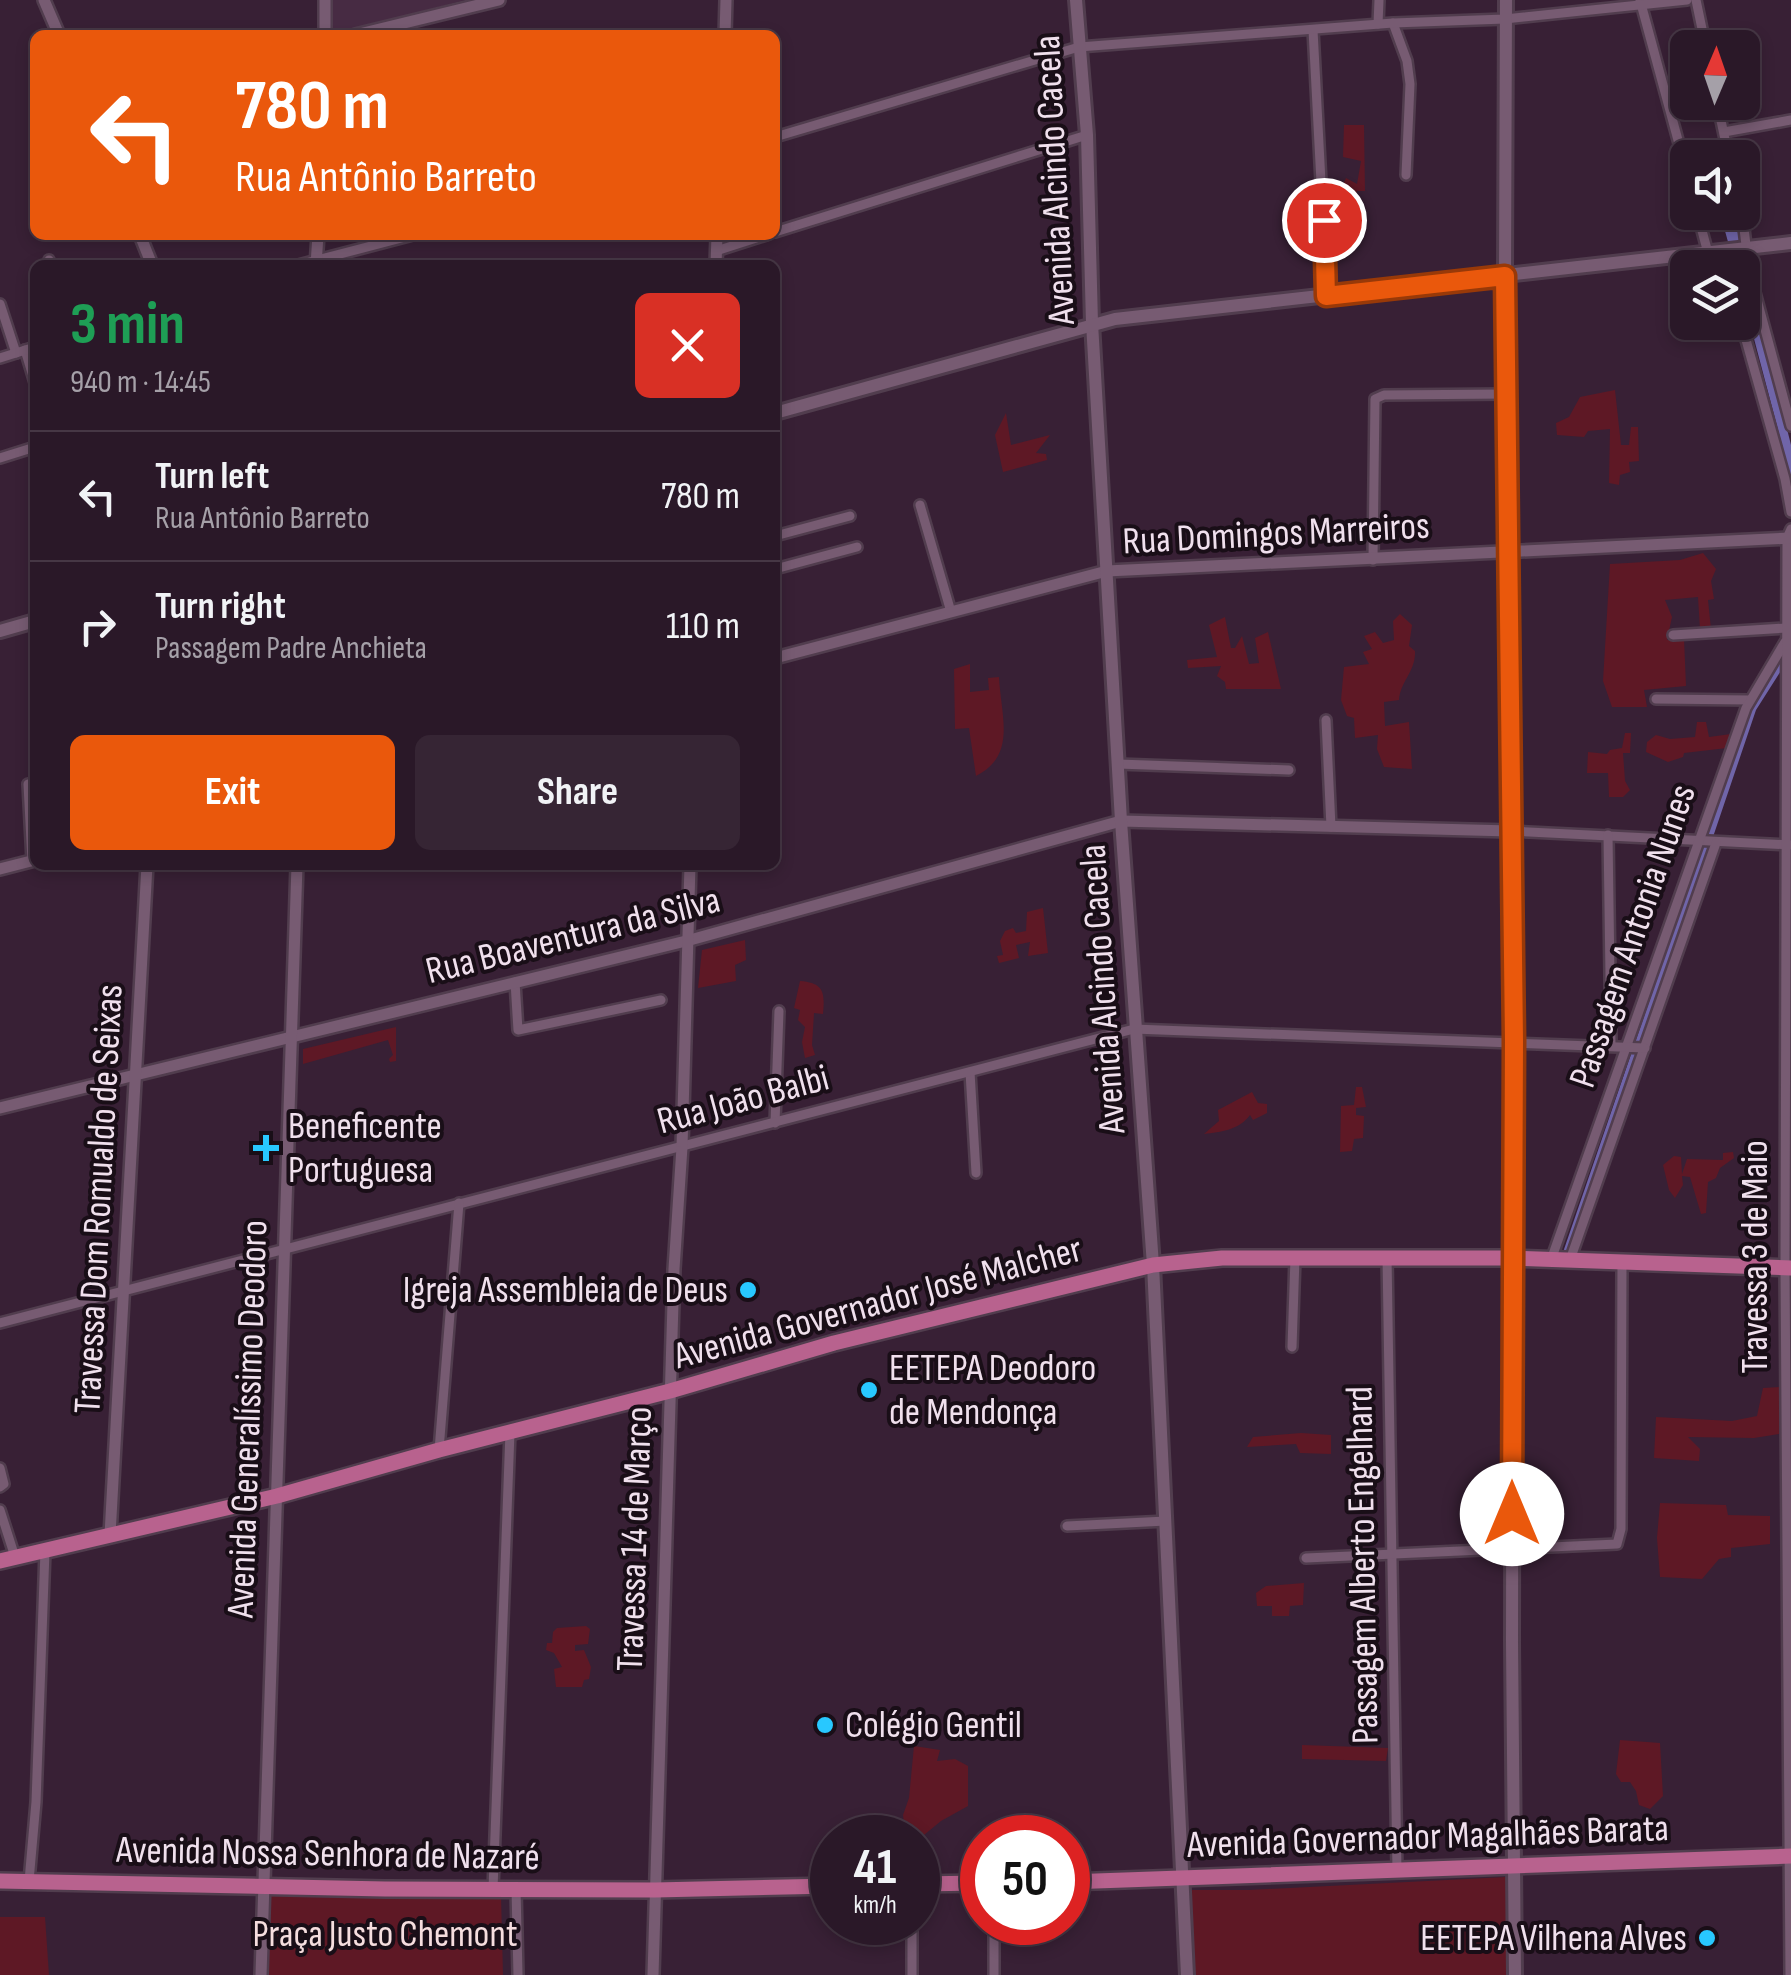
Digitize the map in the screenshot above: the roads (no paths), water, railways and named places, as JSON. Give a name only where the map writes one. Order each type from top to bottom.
[{"type":"main road","name":"Avenida Alcindo Cacela","points":[[1076,0],[1087,135],[1092,323],[1121,822],[1152,1264],[1187,1975]]},
{"type":"main road","points":[[1506,0],[1505,276],[1514,1041],[1515,1975]]},
{"type":"main road","points":[[1727,250],[1791,243]]},
{"type":"main road","points":[[780,413],[1092,323],[1670,257]]},
{"type":"main road","points":[[0,631],[30,622]]},
{"type":"main road","name":"Avenida Governador José Malcher","points":[[7,1559],[277,1496],[834,1343],[1152,1264],[1222,1258],[1387,1257],[1788,1268]]},
{"type":"main road","name":"Avenida Governador Magalhães Barata","points":[[1090,1882],[1790,1856]]},
{"type":"main road","name":"Avenida Nossa Senhora de Nazaré","points":[[0,1881],[263,1888],[655,1890]]},
{"type":"main road","points":[[655,1890],[810,1886]]},
{"type":"street","points":[[44,0],[57,30]]},
{"type":"street","points":[[325,0],[325,30]]},
{"type":"street","points":[[376,30],[499,0]]},
{"type":"street","points":[[725,30],[726,0]]},
{"type":"street","points":[[1378,0],[1378,24]]},
{"type":"street","points":[[780,135],[1079,47],[1505,18],[1686,0]]},
{"type":"street","points":[[1696,0],[1702,30]]},
{"type":"street","points":[[1643,4],[1678,140]]},
{"type":"street","points":[[1393,23],[1409,71],[1406,175]]},
{"type":"street","points":[[1313,30],[1326,296]]},
{"type":"street","points":[[1722,120],[1726,140]]},
{"type":"street","points":[[1724,132],[1791,120]]},
{"type":"street","points":[[780,230],[1087,135]]},
{"type":"street","points":[[1744,230],[1749,270],[1791,426]]},
{"type":"street","points":[[327,260],[396,240]]},
{"type":"street","points":[[716,260],[717,240]]},
{"type":"street","points":[[716,251],[750,240]]},
{"type":"street","points":[[0,304],[26,350],[0,358]]},
{"type":"street","points":[[1746,340],[1791,512]]},
{"type":"street","points":[[1776,371],[1791,366]]},
{"type":"street","points":[[1373,560],[1375,398],[1506,394]]},
{"type":"street","points":[[0,458],[30,449]]},
{"type":"street","points":[[920,505],[951,612]]},
{"type":"street","points":[[780,535],[850,516]]},
{"type":"street","name":"Rua Domingos Marreiros","points":[[780,657],[1107,572],[1790,535]]},
{"type":"street","name":"Travessa 3 de Maio","points":[[1790,535],[1786,628],[1790,845],[1790,1975]]},
{"type":"street","points":[[780,568],[856,547]]},
{"type":"street","points":[[1673,635],[1786,628]]},
{"type":"street","name":"Passagem Antonia Nunes","points":[[1551,1260],[1750,700],[1788,642]]},
{"type":"street","points":[[1656,699],[1750,700]]},
{"type":"street","points":[[1326,720],[1331,827]]},
{"type":"street","points":[[1118,764],[1288,770]]},
{"type":"street","points":[[28,784],[30,810]]},
{"type":"street","name":"Rua Boaventura da Silva","points":[[0,1108],[690,940],[1121,822],[1510,831],[1716,843]]},
{"type":"street","points":[[1608,835],[1611,1046]]},
{"type":"street","points":[[1570,1260],[1716,843],[1790,845]]},
{"type":"street","points":[[0,869],[30,862]]},
{"type":"street","name":"Travessa Dom Romualdo de Seixas","points":[[110,1536],[146,870]]},
{"type":"street","name":"Avenida Generalíssimo Deodoro","points":[[262,1975],[297,870]]},
{"type":"street","name":"Travessa 14 de Março","points":[[653,1975],[690,870]]},
{"type":"street","points":[[515,982],[518,1030],[661,1000]]},
{"type":"street","points":[[775,1123],[779,1011]]},
{"type":"street","name":"Rua João Balbi","points":[[0,1323],[1134,1029],[1644,1048]]},
{"type":"street","points":[[970,1072],[976,1173]]},
{"type":"street","points":[[439,1450],[459,1203]]},
{"type":"street","name":"Passagem Alberto Engelhard","points":[[1387,1257],[1397,1872]]},
{"type":"street","points":[[1292,1347],[1294,1258]]},
{"type":"street","points":[[1306,1558],[1617,1544],[1622,1262]]},
{"type":"street","points":[[493,1888],[510,1432]]},
{"type":"street","points":[[0,1468],[4,1484],[0,1488]]},
{"type":"street","points":[[0,1510],[7,1559]]},
{"type":"street","points":[[1067,1526],[1166,1521]]},
{"type":"street","points":[[29,1880],[36,1802],[44,1551]]},
{"type":"street","points":[[516,1889],[518,1975]]},
{"type":"street","points":[[912,1945],[912,1975]]},
{"type":"street","points":[[994,1945],[994,1975]]},
{"type":"place","name":"Beneficente Portuguesa","points":[[266,1148]]},
{"type":"place","name":"Igreja Assembleia de Deus","points":[[748,1290]]},
{"type":"place","name":"EETEPA Deodoro de Mendonça","points":[[869,1390]]},
{"type":"place","name":"Colégio Gentil","points":[[825,1725]]},
{"type":"place","name":"EETEPA Vilhena Alves","points":[[1707,1938]]},
{"type":"park label","name":"Praça Justo Chemont","points":[[385,1934]]}]
